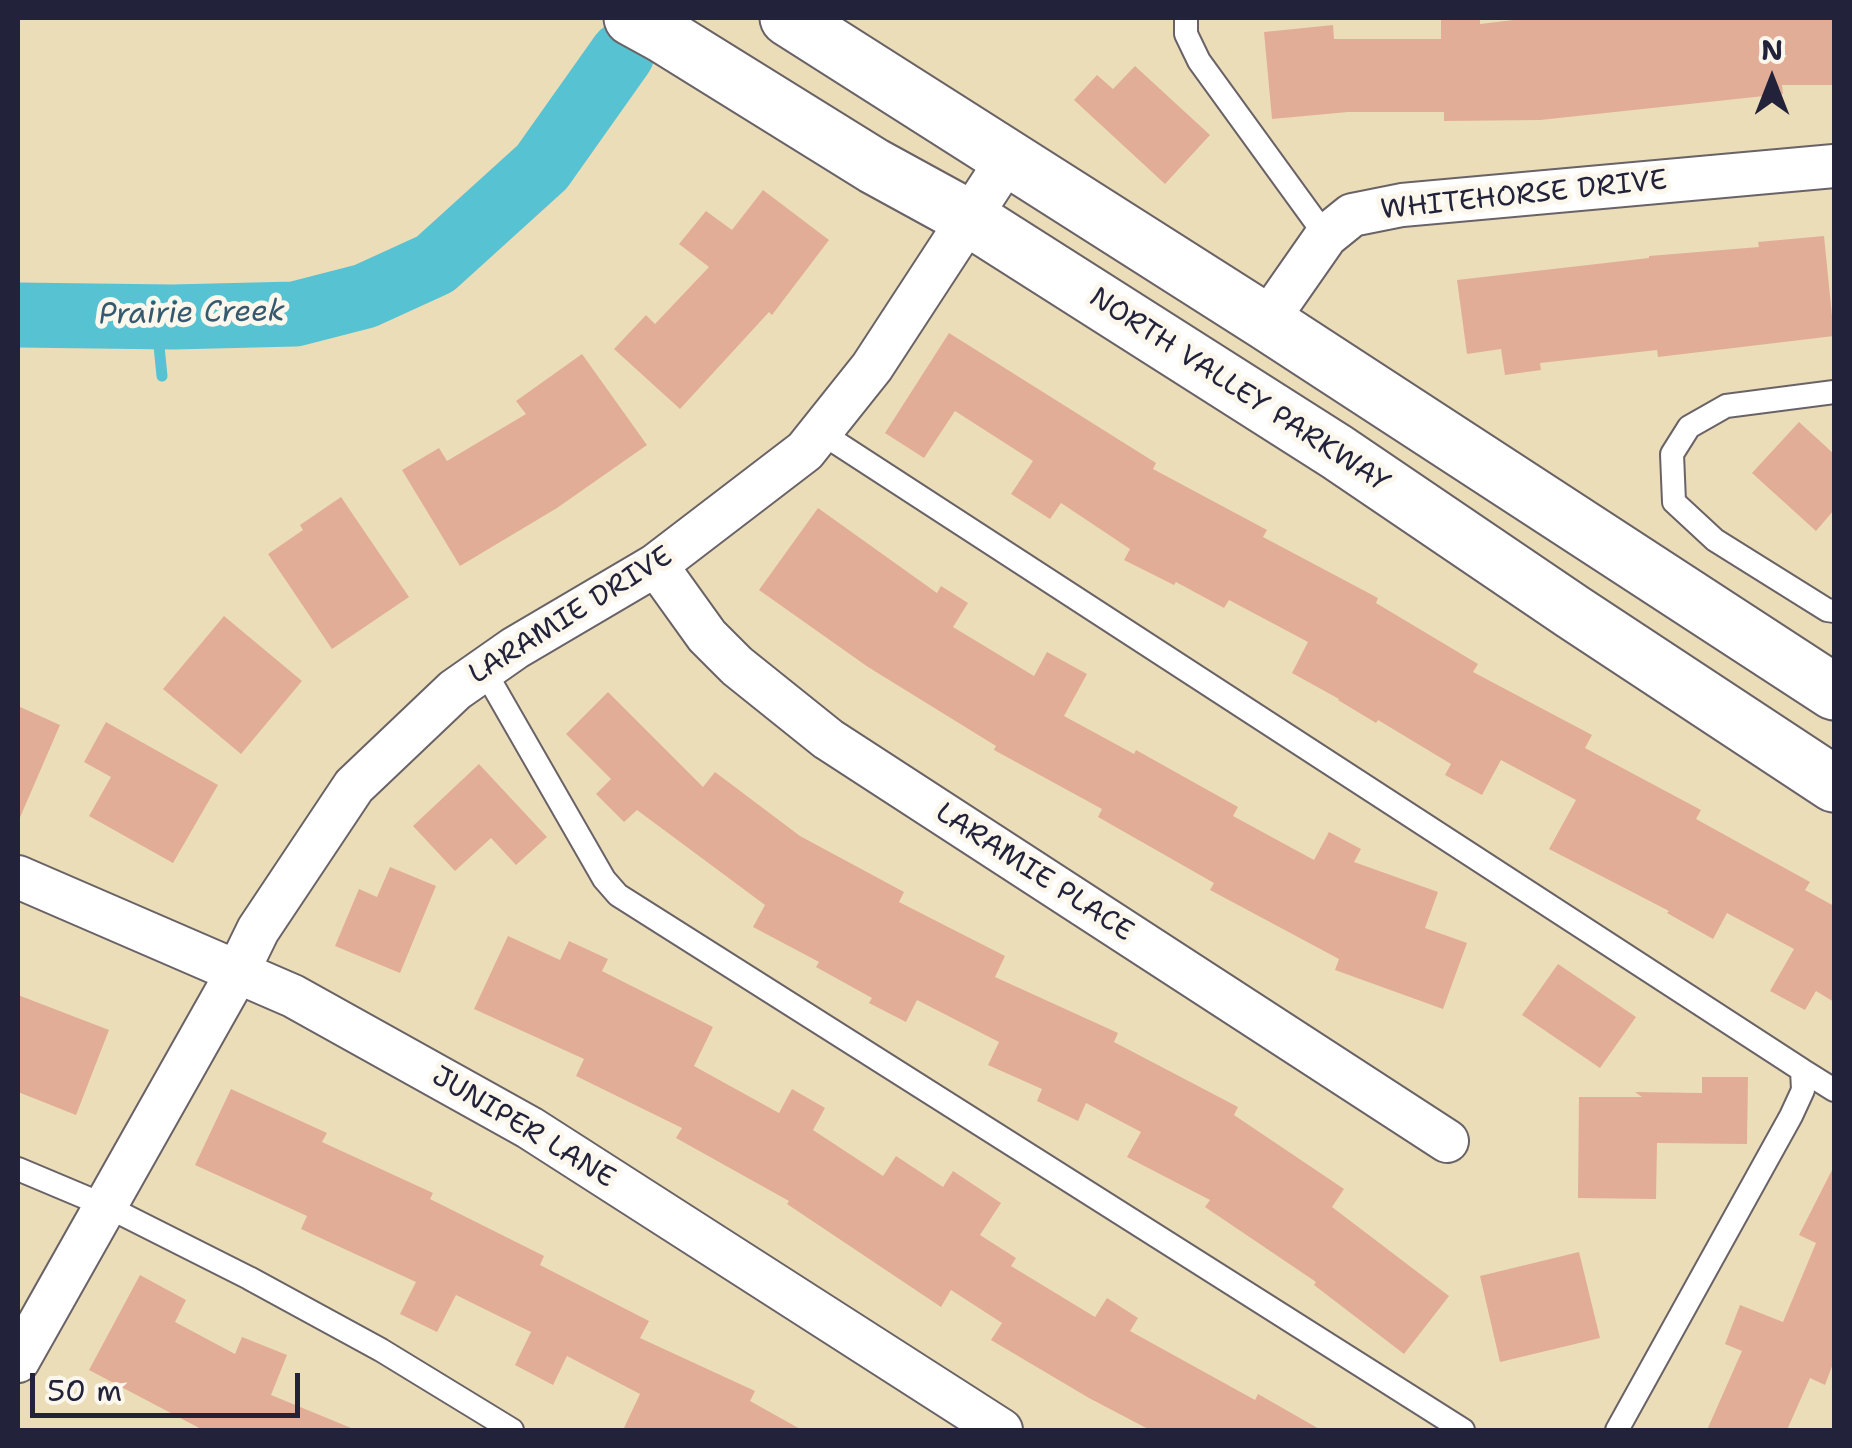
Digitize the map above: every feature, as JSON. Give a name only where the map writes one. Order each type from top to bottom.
[{"type":"street","name":"NORTH VALLEY PARKWAY","points":[[632,18],[874,166],[969,218],[1337,452],[1834,784]]},
{"type":"street","points":[[788,18],[1266,322],[1834,692]]},
{"type":"street","name":"LARAMIE DRIVE","points":[[18,1362],[258,930],[354,786],[454,690],[515,648],[656,565],[804,450],[872,368],[1009,157]]},
{"type":"street","name":"WHITEHORSE DRIVE","points":[[1266,322],[1326,236],[1352,215],[1402,205],[1834,166]]},
{"type":"street","name":"LARAMIE PLACE","points":[[656,565],[707,636],[737,666],[828,738],[1447,1142]]},
{"type":"street","name":"JUNIPER LANE","points":[[18,878],[293,996],[530,1128],[1001,1430]]},
{"type":"lane","points":[[1186,18],[1186,34],[1199,62],[1326,236]]},
{"type":"lane","points":[[1834,392],[1726,406],[1689,427],[1672,454],[1674,502],[1714,540],[1826,610],[1834,611]]},
{"type":"lane","points":[[820,432],[1834,1090]]},
{"type":"lane","points":[[484,670],[604,879],[618,895],[1463,1430]]},
{"type":"lane","points":[[1617,1430],[1791,1116],[1803,1090],[1802,1070]]},
{"type":"lane","points":[[18,1169],[106,1206],[250,1278],[382,1350],[512,1430]]},
{"type":"building","points":[[1441,18],[1480,18],[1480,24],[1530,18],[1834,18],[1834,85],[1782,85],[1783,94],[1540,120],[1444,121],[1444,112],[1348,112],[1272,119],[1264,32],[1333,25],[1334,39],[1441,39]]},
{"type":"building","points":[[1135,66],[1210,135],[1165,184],[1074,100],[1097,75],[1113,89]]},
{"type":"building","points":[[763,190],[829,240],[772,315],[769,312],[680,409],[614,349],[646,315],[655,324],[709,267],[679,244],[706,211],[732,230]]},
{"type":"building","points":[[1824,236],[1834,336],[1658,357],[1657,350],[1540,363],[1541,370],[1505,375],[1501,349],[1467,354],[1457,280],[1649,256],[1759,247],[1758,242]]},
{"type":"building","points":[[949,333],[1156,463],[1153,469],[1267,530],[1263,537],[1378,598],[1376,603],[1478,664],[1473,672],[1592,735],[1585,748],[1701,810],[1696,819],[1810,882],[1805,890],[1834,906],[1834,1002],[1816,991],[1805,1010],[1770,991],[1794,949],[1727,913],[1713,939],[1669,911],[1549,849],[1576,800],[1501,760],[1482,795],[1445,775],[1451,764],[1292,673],[1308,642],[1229,600],[1224,608],[1124,560],[1130,549],[1061,503],[1050,519],[1011,494],[1033,461],[955,411],[924,458],[885,433]]},
{"type":"building","points":[[582,354],[647,445],[557,508],[460,566],[402,470],[439,448],[447,461],[526,414],[516,401]]},
{"type":"building","points":[[1799,422],[1834,454],[1834,510],[1816,531],[1752,473]]},
{"type":"building","points":[[341,497],[409,597],[332,649],[268,554],[303,530],[300,525]]},
{"type":"building","points":[[818,508],[937,593],[941,586],[968,603],[953,627],[1034,676],[1047,652],[1087,674],[1064,716],[1134,754],[1136,750],[1238,807],[1233,816],[1314,860],[1329,832],[1361,849],[1354,862],[1438,892],[1425,928],[1467,943],[1443,1009],[1335,970],[1339,959],[1210,890],[1214,883],[1098,817],[1102,809],[994,750],[996,746],[868,667],[759,590]]},
{"type":"building","points":[[224,616],[302,681],[241,754],[163,689]]},
{"type":"building","points":[[608,692],[703,787],[715,772],[800,836],[904,892],[899,902],[1005,956],[995,977],[1118,1033],[1114,1042],[1238,1107],[1234,1115],[1344,1189],[1332,1207],[1449,1296],[1404,1354],[1314,1285],[1316,1282],[1205,1207],[1210,1200],[1127,1157],[1141,1132],[1086,1103],[1078,1121],[1037,1101],[1042,1089],[988,1065],[999,1042],[917,1000],[906,1022],[869,1003],[872,998],[816,967],[819,962],[753,927],[765,905],[637,810],[624,822],[596,794],[611,779],[566,734]]},
{"type":"building","points":[[18,706],[60,725],[18,822]]},
{"type":"building","points":[[106,722],[218,785],[173,863],[89,816],[111,777],[84,762]]},
{"type":"building","points":[[479,764],[547,837],[516,865],[491,838],[455,871],[413,826]]},
{"type":"building","points":[[390,867],[436,886],[400,973],[335,946],[359,889],[377,897]]},
{"type":"building","points":[[508,936],[560,960],[569,941],[608,959],[602,971],[713,1027],[694,1066],[779,1113],[792,1089],[825,1108],[813,1130],[883,1176],[896,1156],[943,1187],[953,1171],[1001,1203],[980,1235],[1016,1258],[1011,1266],[1095,1317],[1107,1298],[1138,1318],[1130,1331],[1255,1400],[1258,1394],[1321,1430],[1150,1430],[991,1340],[1002,1323],[951,1290],[941,1307],[787,1204],[789,1201],[676,1138],[682,1128],[576,1076],[584,1059],[474,1009]]},
{"type":"building","points":[[1558,964],[1636,1017],[1600,1068],[1522,1015]]},
{"type":"building","points":[[18,995],[109,1030],[76,1115],[18,1092]]},
{"type":"building","points":[[1702,1077],[1748,1077],[1747,1144],[1657,1143],[1656,1199],[1578,1198],[1579,1097],[1642,1097],[1635,1092],[1702,1093]]},
{"type":"building","points":[[231,1089],[327,1133],[322,1142],[433,1193],[430,1199],[544,1256],[540,1265],[649,1321],[640,1338],[755,1391],[750,1401],[802,1430],[623,1430],[640,1394],[567,1356],[553,1385],[515,1365],[531,1332],[456,1295],[437,1332],[400,1314],[416,1282],[301,1229],[307,1216],[195,1165]]},
{"type":"building","points":[[1834,1166],[1834,1361],[1825,1385],[1810,1378],[1787,1430],[1707,1430],[1742,1351],[1725,1344],[1740,1305],[1783,1322],[1816,1243],[1799,1235]]},
{"type":"building","points":[[1579,1252],[1600,1338],[1500,1362],[1480,1276]]},
{"type":"building","points":[[140,1275],[186,1300],[175,1322],[235,1354],[242,1337],[287,1355],[271,1395],[356,1430],[203,1430],[89,1370]]},
{"type":"waterway","name":"Prairie Creek","points":[[18,315],[295,314],[365,296],[435,264],[542,167],[622,54]]},
{"type":"waterway","points":[[161,316],[158,336],[162,376]]}]
